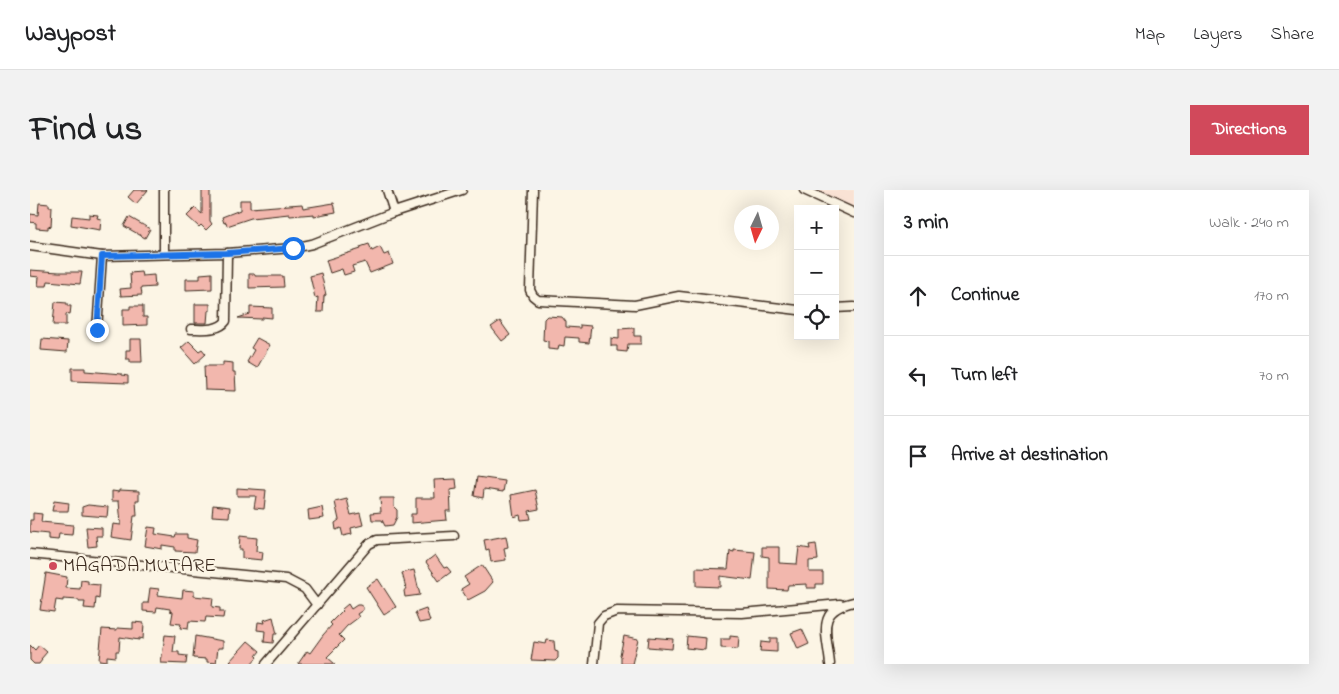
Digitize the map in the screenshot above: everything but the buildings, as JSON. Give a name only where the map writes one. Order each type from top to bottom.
[{"type":"street","points":[[164,190],[164,254]]},
{"type":"street","points":[[388,190],[394,212]]},
{"type":"street","points":[[30,246],[102,256],[227,253],[293,248],[312,244],[394,212],[462,190]]},
{"type":"street","points":[[532,190],[530,290],[538,300],[636,305],[678,296],[794,310]]},
{"type":"street","points":[[804,190],[854,213]]},
{"type":"street","points":[[191,329],[218,328],[226,320],[227,253]]},
{"type":"street","points":[[97,330],[102,256]]},
{"type":"street","points":[[839,308],[854,307]]},
{"type":"street","points":[[266,664],[369,544],[377,540],[454,536]]},
{"type":"street","points":[[30,554],[286,580],[305,589],[317,605]]},
{"type":"street","points":[[594,664],[598,623],[604,616],[617,611],[742,613],[854,602]]},
{"type":"street","points":[[830,664],[826,619],[831,611],[840,604]]},
{"type":"shaded area","points":[[813,190],[854,190],[854,207]]},
{"type":"place","name":"MAGADA MUTARE","points":[[53,566]]},
{"type":"route","points":[[97,330],[102,256],[227,253],[293,248]]}]
